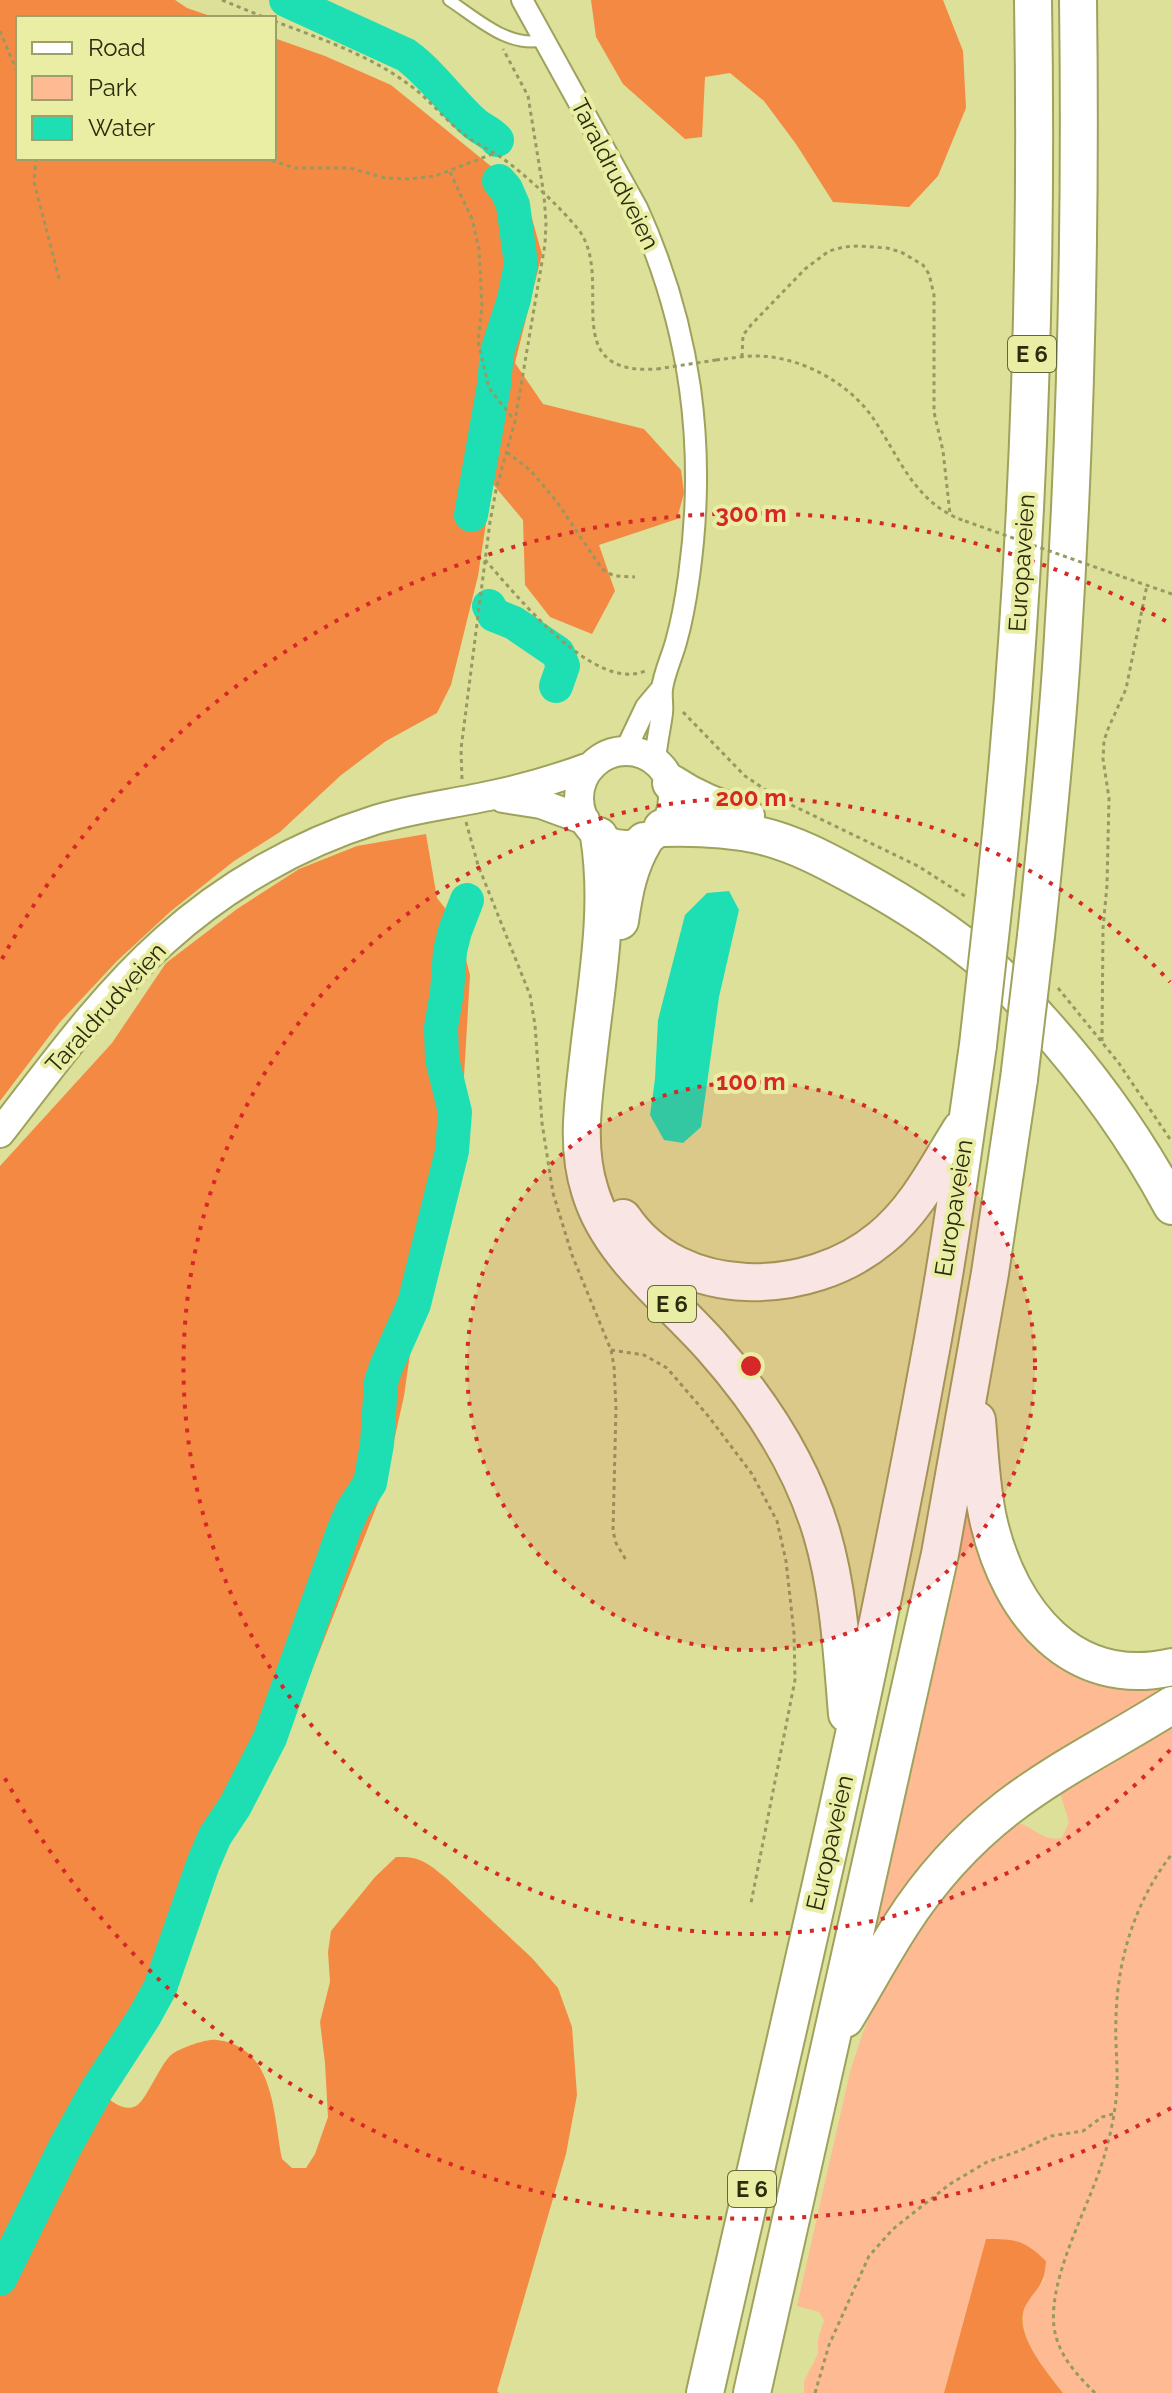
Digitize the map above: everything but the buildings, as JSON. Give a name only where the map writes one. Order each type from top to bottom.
[{"type":"highway","name":"Europaveien","points":[[705,2393],[851,1753],[894,1545],[929,1364],[968,1118],[995,892],[1012,707],[1028,460],[1033,288],[1033,0]]},
{"type":"highway","name":"Europaveien","points":[[752,2393],[940,1554],[973,1374],[1019,1079],[1058,713],[1070,523],[1080,195],[1078,0]]},
{"type":"highway","points":[[663,772],[692,797],[804,836],[899,885],[1009,969],[1068,1033],[1127,1113],[1172,1189]]},
{"type":"highway","points":[[653,835],[718,827],[761,835],[795,846],[882,891],[950,937],[990,967],[1076,1062],[1124,1127],[1172,1206]]},
{"type":"highway","name":"E 6","points":[[592,828],[605,894],[582,1118],[583,1156],[590,1193],[599,1216],[627,1256],[744,1384],[766,1415],[801,1478],[822,1534],[835,1594],[851,1753]]},
{"type":"highway","name":"E 6","points":[[653,835],[635,856],[623,895],[599,1118],[599,1143],[608,1190],[616,1207],[645,1244],[683,1268],[727,1280],[777,1282],[832,1268],[859,1255],[900,1219],[922,1192],[968,1118]]},
{"type":"highway","name":"E 6","points":[[973,1374],[988,1520],[1001,1563],[1024,1607],[1051,1639],[1086,1661],[1127,1672],[1172,1667]]},
{"type":"highway","name":"E 6","points":[[830,2045],[901,1925],[947,1865],[976,1835],[1061,1770],[1172,1705]]},
{"type":"main road","points":[[625,751],[646,755],[663,772],[672,807],[653,835],[621,844],[592,828],[580,807],[580,792],[592,766],[613,753],[625,751]]},
{"type":"main road","name":"Taraldrudveien","points":[[0,1133],[80,1031],[128,977],[165,940],[228,891],[270,866],[352,828],[427,807],[491,796],[592,766]]},
{"type":"main road","name":"Taraldrudveien","points":[[491,796],[541,804],[592,828]]},
{"type":"street","name":"Taraldrudveien","points":[[529,4],[545,40],[648,232],[670,293],[685,348],[694,416],[697,491],[685,600],[662,688],[663,772]]},
{"type":"street","name":"Taraldrudveien","points":[[625,751],[646,707],[662,688]]},
{"type":"lane","points":[[449,0],[516,41],[545,40]]},
{"type":"path","points":[[222,0],[261,16]]},
{"type":"path","points":[[276,22],[340,46],[388,70],[425,98],[463,134],[514,167],[574,224],[587,244],[592,267],[594,332],[600,349],[616,365],[657,369],[742,357],[771,357],[804,365],[847,390],[862,404],[920,492],[950,514],[1172,594]]},
{"type":"path","points":[[0,31],[16,69]]},
{"type":"path","points":[[462,779],[461,749],[485,560],[496,490],[515,421],[545,244],[544,195],[528,96],[501,43]]},
{"type":"path","points":[[270,160],[295,168],[350,168],[395,179],[420,179],[450,172],[495,153]]},
{"type":"path","points":[[36,160],[34,182],[60,282]]},
{"type":"path","points":[[450,172],[472,219],[479,249],[482,307],[478,341],[489,388],[515,421]]},
{"type":"path","points":[[742,357],[743,335],[751,325],[805,269],[829,251],[859,246],[887,248],[923,265],[929,274],[934,295],[934,412],[943,451],[950,514]]},
{"type":"path","points":[[507,452],[531,471],[557,502],[602,569],[614,576],[635,577]]},
{"type":"path","points":[[485,560],[538,618],[587,661],[607,670],[630,674],[652,670],[680,710],[724,754]]},
{"type":"path","points":[[1147,585],[1126,689],[1104,741],[1103,759],[1109,798],[1102,1041],[1172,1142]]},
{"type":"path","points":[[466,822],[478,865],[530,995],[542,1123],[553,1193],[562,1230],[611,1350],[616,1408],[613,1531],[626,1560]]},
{"type":"path","points":[[611,1350],[644,1355],[667,1368],[752,1474],[777,1521],[786,1561],[794,1633],[795,1680],[751,1903]]},
{"type":"path","points":[[1095,2393],[1071,2369],[1065,2358],[1056,2336],[1054,2314],[1063,2269],[1104,2158],[1113,2114],[1118,2077],[1117,1999],[1122,1960],[1151,1884],[1172,1854]]},
{"type":"path","points":[[815,2393],[829,2345],[869,2256],[893,2229],[950,2184],[987,2162],[1051,2136],[1083,2131],[1102,2117],[1113,2114]]},
{"type":"green space","points":[[973,1484],[1017,1612],[1172,1676],[1172,1695],[1086,1746],[870,1950],[945,1622]]},
{"type":"green space","points":[[1172,1718],[1172,2393],[1063,2393],[1035,2354],[1023,2321],[1028,2302],[1045,2279],[986,2240],[944,2393],[804,2393],[804,2381],[818,2354],[818,2340],[824,2320],[819,2312],[797,2306],[850,2072],[886,1976],[939,1891],[1015,1822],[1049,1838],[1062,1838],[1069,1822],[1060,1793]]},
{"type":"shaded area","points":[[0,0],[175,0],[210,16],[16,16],[16,160],[276,160],[276,39],[391,85],[525,194],[542,254],[515,363],[543,404],[644,429],[681,470],[684,493],[677,519],[599,545],[615,591],[592,634],[550,617],[525,585],[523,520],[492,483],[478,576],[451,685],[437,713],[386,741],[340,776],[280,832],[234,861],[171,911],[117,961],[60,1022],[0,1101]]},
{"type":"shaded area","points":[[591,0],[943,0],[963,51],[966,108],[938,176],[909,207],[833,202],[764,101],[730,73],[705,77],[702,137],[685,139],[623,84],[596,37]]},
{"type":"shaded area","points":[[426,834],[437,898],[456,922],[470,975],[461,1127],[444,1226],[413,1333],[404,1396],[383,1490],[310,1675],[241,1813],[165,1983],[103,2095],[123,2107],[132,2108],[140,2103],[171,2055],[193,2044],[212,2040],[236,2045],[250,2055],[268,2085],[282,2159],[292,2168],[306,2168],[315,2154],[328,2117],[320,2022],[330,1982],[328,1952],[331,1931],[375,1877],[396,1857],[411,1858],[429,1864],[446,1878],[532,1958],[558,1988],[572,2027],[577,2095],[566,2154],[497,2391],[499,2393],[0,2393],[0,1166],[112,1043],[166,963],[237,909],[299,869],[357,846]]},
{"type":"shaded area","points":[[986,2239],[1019,2242],[1046,2261],[1042,2281],[1026,2305],[1023,2327],[1033,2352],[1063,2393],[944,2393]]},
{"type":"water","points":[[729,891],[739,910],[719,997],[701,1127],[683,1143],[664,1140],[650,1115],[658,1020],[685,915],[707,893]]},
{"type":"waterway","points":[[286,0],[406,55],[473,122],[497,140]]},
{"type":"waterway","points":[[471,515],[497,352],[514,299],[521,264],[513,205],[499,181]]},
{"type":"waterway","points":[[489,606],[494,615],[514,623],[558,653],[563,666],[556,686]]},
{"type":"waterway","points":[[0,2279],[65,2147],[160,1988],[203,1864],[215,1836],[235,1806],[270,1738],[344,1529],[370,1483],[377,1444],[381,1382],[414,1304],[452,1151],[455,1112],[442,1059],[441,1027],[450,951],[467,900]]}]
